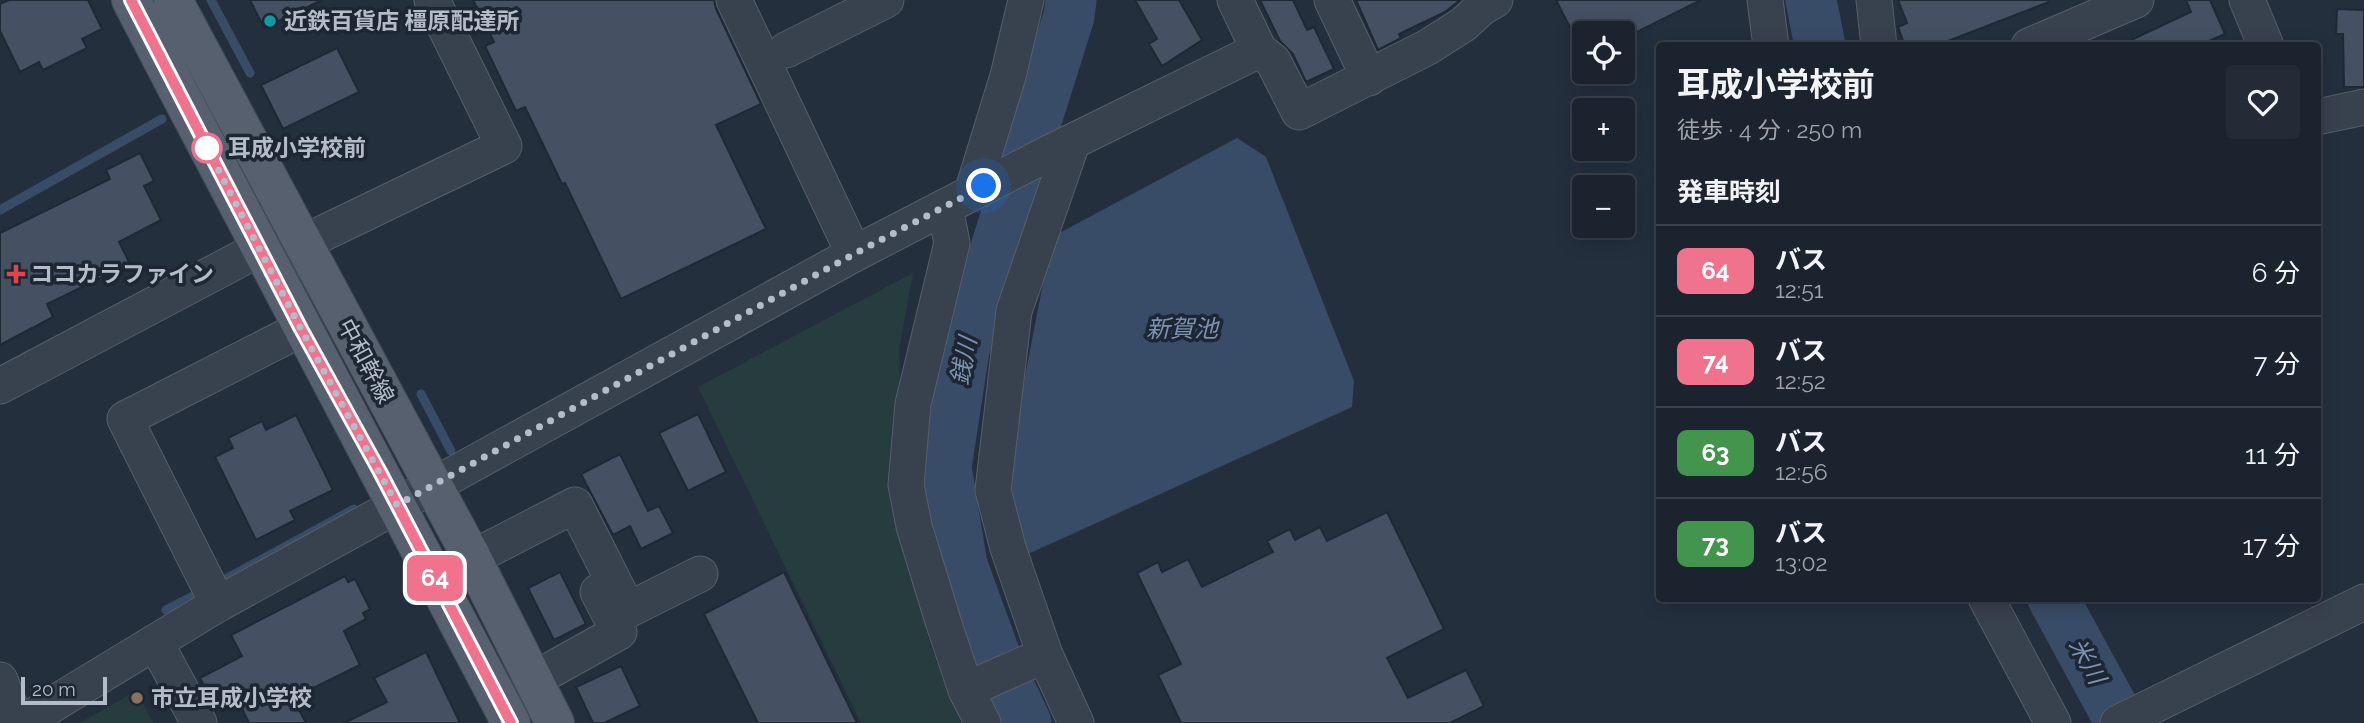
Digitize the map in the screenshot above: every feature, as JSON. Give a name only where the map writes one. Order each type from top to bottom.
[{"type":"main road","name":"中和幹線","points":[[131,0],[301,329],[511,723]]},
{"type":"main road","name":"中和幹線","points":[[173,0],[472,558],[555,723]]},
{"type":"street","points":[[303,243],[503,146],[432,0]]},
{"type":"street","points":[[734,0],[854,254]]},
{"type":"street","points":[[786,50],[886,0]]},
{"type":"street","points":[[983,723],[974,687],[914,526],[906,485],[913,404],[952,243],[1008,76],[1026,0]]},
{"type":"street","points":[[1235,0],[1259,50],[1273,61],[1299,111],[1429,47],[1464,24],[1485,3]]},
{"type":"street","points":[[1332,0],[1369,78]]},
{"type":"street","points":[[1765,0],[1770,42]]},
{"type":"street","points":[[1874,0],[1879,42]]},
{"type":"street","points":[[2038,42],[2136,0]]},
{"type":"street","points":[[2247,0],[2264,42]]},
{"type":"street","points":[[22,723],[218,604],[854,254],[1259,50]]},
{"type":"street","points":[[2321,116],[2364,107]]},
{"type":"street","points":[[1060,148],[1014,311],[993,490],[1037,658],[1076,723]]},
{"type":"street","points":[[0,386],[260,248]]},
{"type":"street","points":[[218,604],[125,419],[301,329]]},
{"type":"street","points":[[472,558],[575,505],[628,610],[700,573]]},
{"type":"street","points":[[533,680],[619,632],[557,514]]},
{"type":"street","points":[[1988,602],[2053,723]]},
{"type":"street","points":[[2133,715],[2364,602]]},
{"type":"street","points":[[155,642],[199,723]]},
{"type":"street","points":[[974,687],[1037,658]]},
{"type":"street","points":[[0,680],[16,723]]},
{"type":"green space","points":[[913,273],[900,344],[899,404],[889,477],[930,645],[961,723],[861,723],[698,387]]},
{"type":"green space","points":[[136,691],[153,723],[80,723]]},
{"type":"water","name":"新賀池","points":[[1237,138],[1266,157],[1354,381],[1352,407],[1028,554],[1014,518],[1008,464],[1052,237]]},
{"type":"building","points":[[9,0],[88,0],[102,29],[82,39],[87,48],[43,70],[39,62],[20,72],[0,31],[0,4]]},
{"type":"building","name":"近鉄百貨店 橿原配達所","points":[[250,0],[322,0],[264,28]]},
{"type":"building","points":[[473,0],[714,0],[761,104],[716,125],[766,229],[621,299],[525,107],[516,111],[485,46],[494,42]]},
{"type":"building","points":[[1135,0],[1179,0],[1202,40],[1162,66],[1149,44],[1157,39]]},
{"type":"building","points":[[1260,0],[1293,0],[1307,30],[1314,27],[1334,69],[1306,82],[1293,54],[1280,41]]},
{"type":"building","points":[[1356,0],[1460,0],[1445,12],[1399,34],[1401,38],[1378,50]]},
{"type":"building","points":[[1556,0],[1701,0],[1635,33],[1635,21],[1572,21],[1572,31]]},
{"type":"building","points":[[1898,0],[2049,2],[1945,42],[1904,42],[1898,27],[1907,23]]},
{"type":"building","points":[[2186,0],[2210,0],[2225,34],[2207,42],[2127,42],[2191,12]]},
{"type":"building","points":[[2337,9],[2364,10],[2364,87],[2344,87],[2343,34],[2336,34]]},
{"type":"building","points":[[337,48],[359,92],[283,129],[261,85]]},
{"type":"building","points":[[140,153],[154,181],[144,186],[161,220],[119,242],[130,264],[47,304],[53,317],[0,345],[0,233],[110,179],[106,170]]},
{"type":"building","points":[[698,414],[726,472],[688,491],[659,433]]},
{"type":"building","points":[[296,415],[333,490],[290,511],[295,520],[256,540],[215,457],[233,448],[228,438],[262,421],[266,430]]},
{"type":"building","points":[[620,454],[648,511],[659,506],[673,533],[641,549],[630,526],[613,535],[581,474]]},
{"type":"building","points":[[1387,512],[1444,629],[1387,658],[1408,698],[1466,670],[1484,706],[1450,723],[1181,723],[1158,675],[1181,664],[1137,573],[1158,562],[1162,572],[1188,559],[1202,587],[1273,552],[1267,541],[1290,529],[1295,540],[1320,527],[1327,541]]},
{"type":"building","points":[[560,572],[586,624],[554,640],[528,588]]},
{"type":"building","points":[[784,572],[857,723],[758,723],[704,614]]},
{"type":"building","points":[[345,576],[348,582],[355,579],[370,609],[363,613],[366,619],[344,631],[360,665],[293,698],[306,723],[249,723],[231,686],[210,697],[200,678],[242,656],[231,635]]},
{"type":"building","points":[[426,652],[460,723],[344,723],[387,702],[374,678]]},
{"type":"building","points":[[621,666],[640,706],[604,723],[593,723],[576,687]]},
{"type":"waterway","points":[[211,0],[250,73]]},
{"type":"waterway","name":"銭川","points":[[1026,723],[997,661],[962,565],[946,467],[964,350],[1069,16],[1071,0]]},
{"type":"waterway","name":"米川","points":[[1811,0],[1819,42]]},
{"type":"waterway","points":[[0,210],[162,119]]},
{"type":"waterway","points":[[421,394],[451,451]]},
{"type":"waterway","points":[[222,581],[354,509]]},
{"type":"waterway","points":[[166,610],[195,595]]},
{"type":"waterway","name":"米川","points":[[2055,602],[2121,723]]},
{"type":"bus line","name":"64","points":[[131,0],[301,329],[380,472],[511,723]]},
{"type":"place","name":"近鉄百貨店 橿原配達所","points":[[270,21]]},
{"type":"place","name":"耳成小学校前","points":[[207,148]]},
{"type":"place","name":"ココカラファイン","points":[[16,274]]},
{"type":"place","name":"市立耳成小学校","points":[[137,698]]},
{"type":"route","points":[[207,148],[397,505],[854,254],[984,186]]}]
